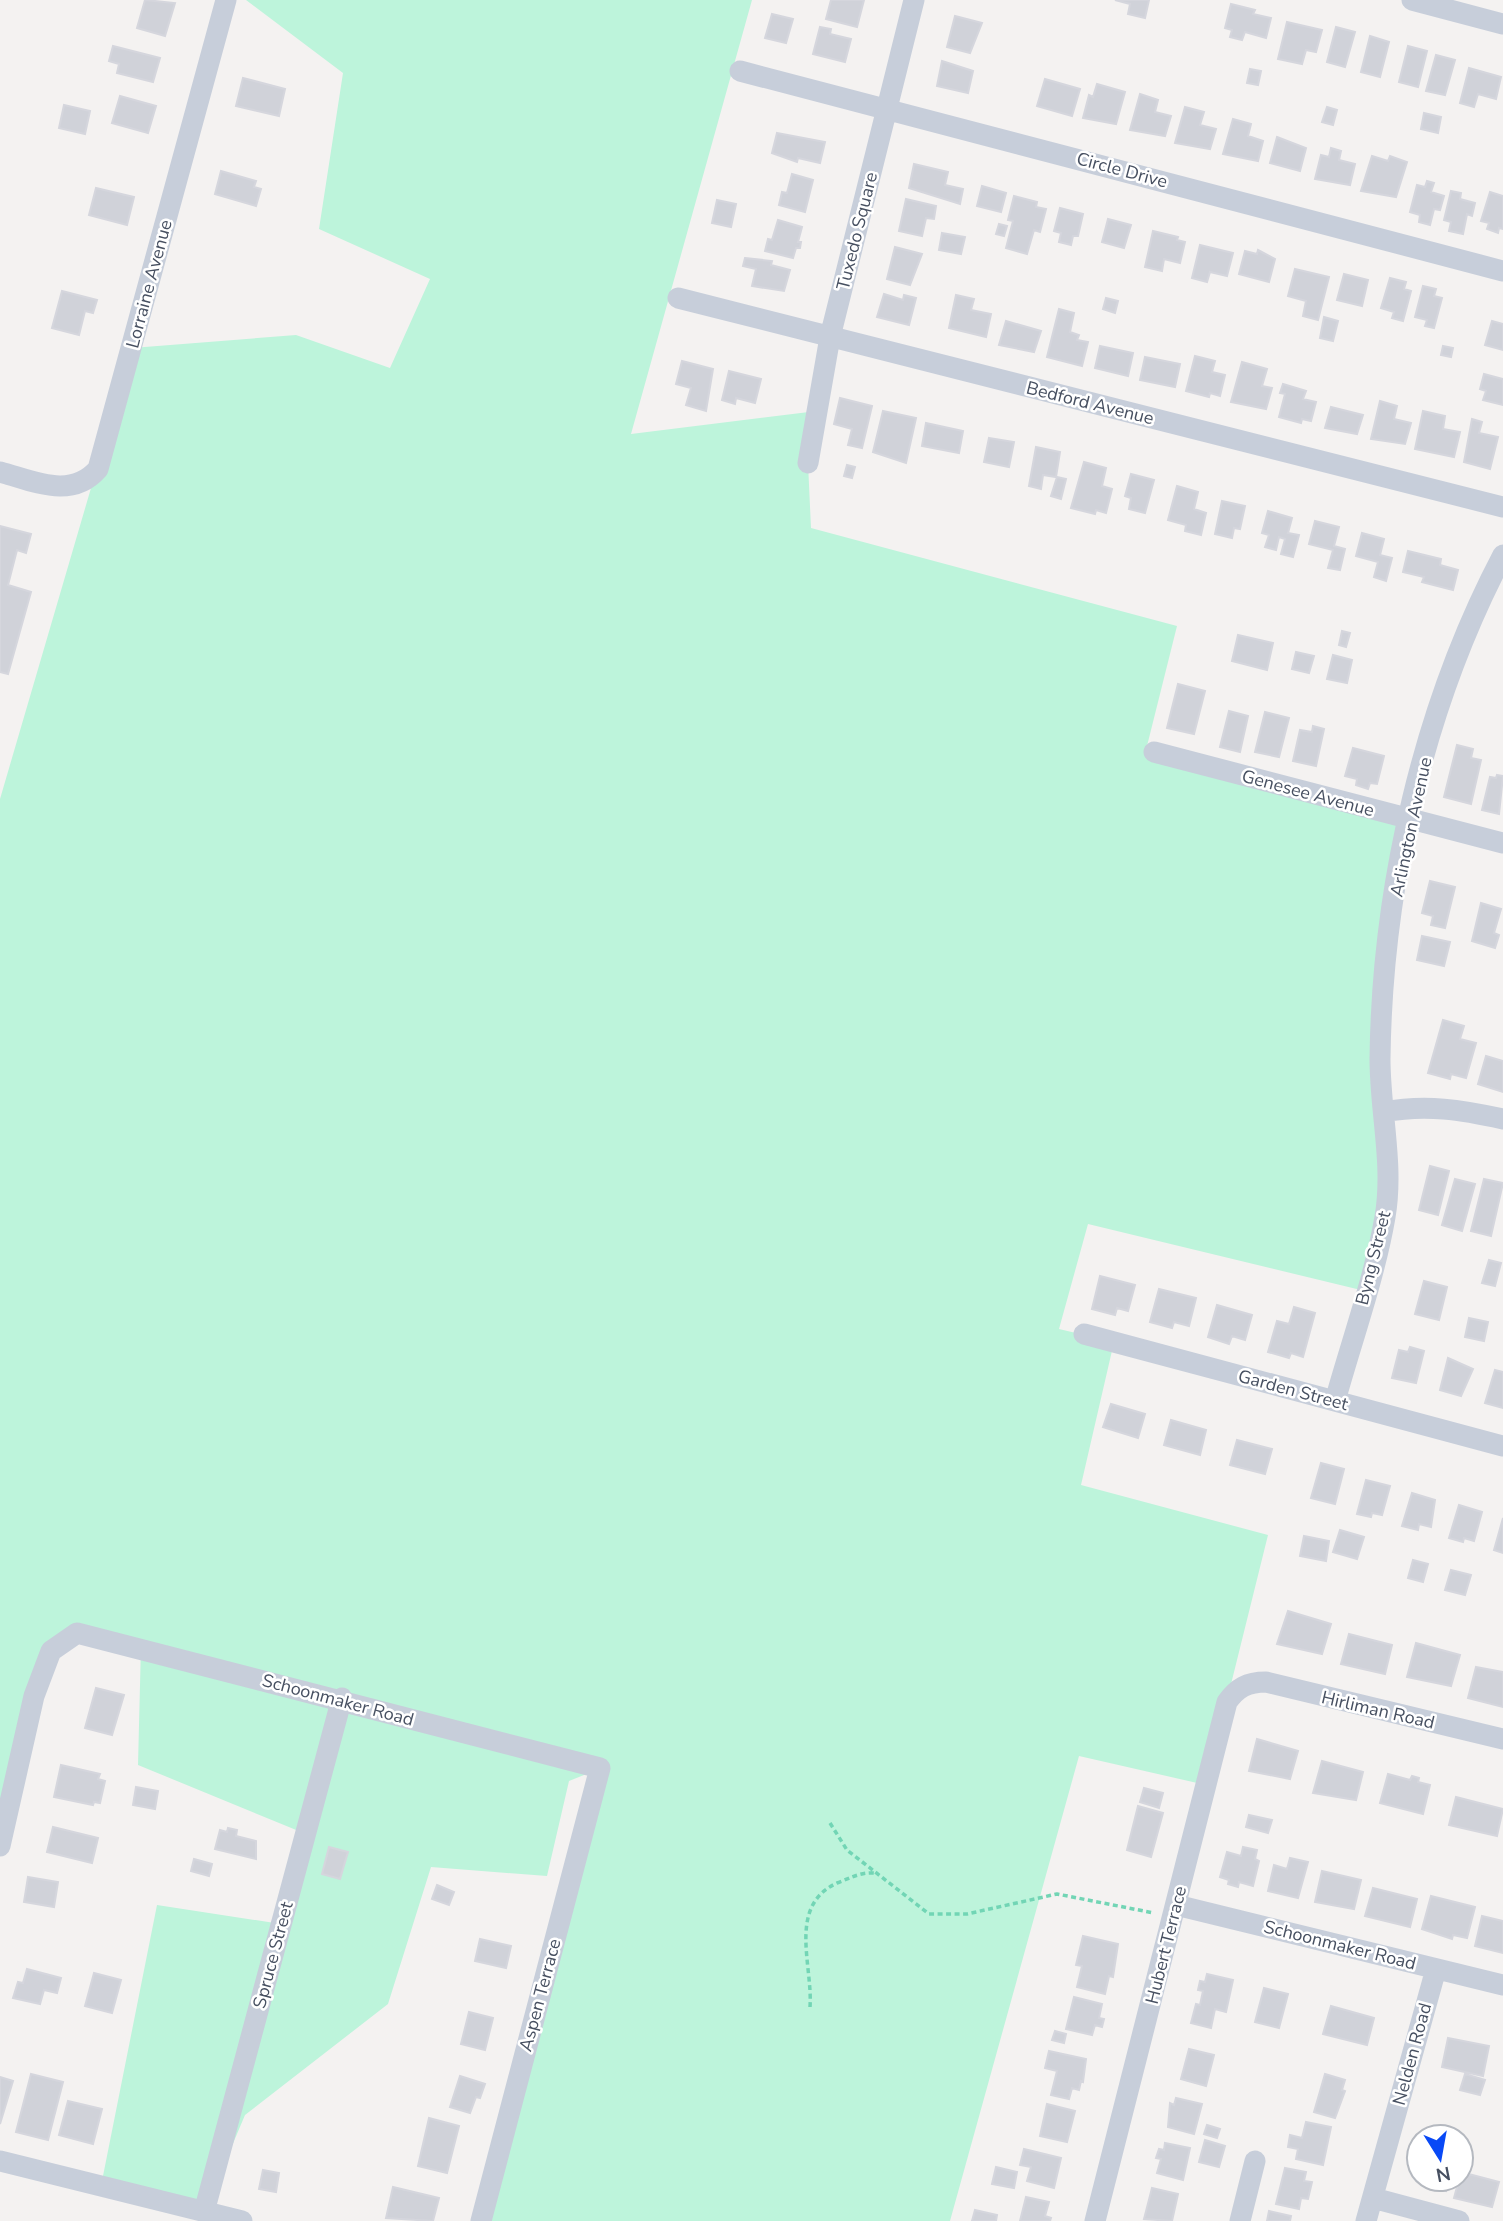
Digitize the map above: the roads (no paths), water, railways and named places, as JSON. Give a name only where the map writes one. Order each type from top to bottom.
[{"type":"street","name":"Lorraine Avenue","points":[[2,472],[64,488],[79,485],[89,479],[101,462],[226,0]]},
{"type":"street","name":"Tuxedo Square","points":[[808,463],[830,337],[915,0]]},
{"type":"street","points":[[1412,0],[1503,24]]},
{"type":"street","name":"Circle Drive","points":[[740,71],[1503,271]]},
{"type":"street","name":"Bedford Avenue","points":[[678,298],[1503,508]]},
{"type":"street","name":"Arlington Avenue","points":[[1384,1112],[1380,1061],[1385,979],[1396,890],[1409,819],[1451,672],[1475,609],[1503,555]]},
{"type":"street","name":"Genesee Avenue","points":[[1154,752],[1503,843]]},
{"type":"street","points":[[1384,1112],[1415,1106],[1458,1109],[1503,1119]]},
{"type":"street","name":"Byng Street","points":[[1335,1401],[1385,1218],[1388,1179],[1384,1112]]},
{"type":"street","name":"Garden Street","points":[[1084,1334],[1503,1446]]},
{"type":"street","name":"Schoonmaker Road","points":[[0,1846],[34,1696],[51,1651],[60,1642],[77,1633],[600,1768]]},
{"type":"street","name":"Hirliman Road","points":[[1252,1682],[1266,1682],[1503,1739]]},
{"type":"street","name":"Hubert Terrace","points":[[1095,2221],[1227,1702],[1236,1690],[1252,1682]]},
{"type":"street","name":"Spruce Street","points":[[204,2212],[342,1700]]},
{"type":"street","name":"Aspen Terrace","points":[[481,2221],[600,1768]]},
{"type":"street","name":"Schoonmaker Road","points":[[1175,1911],[1503,1985]]},
{"type":"street","name":"Nelden Road","points":[[1366,2221],[1436,1969]]},
{"type":"street","points":[[0,2161],[242,2221]]},
{"type":"street","points":[[1240,2221],[1255,2161]]},
{"type":"street","points":[[1373,2198],[1459,2221]]}]
